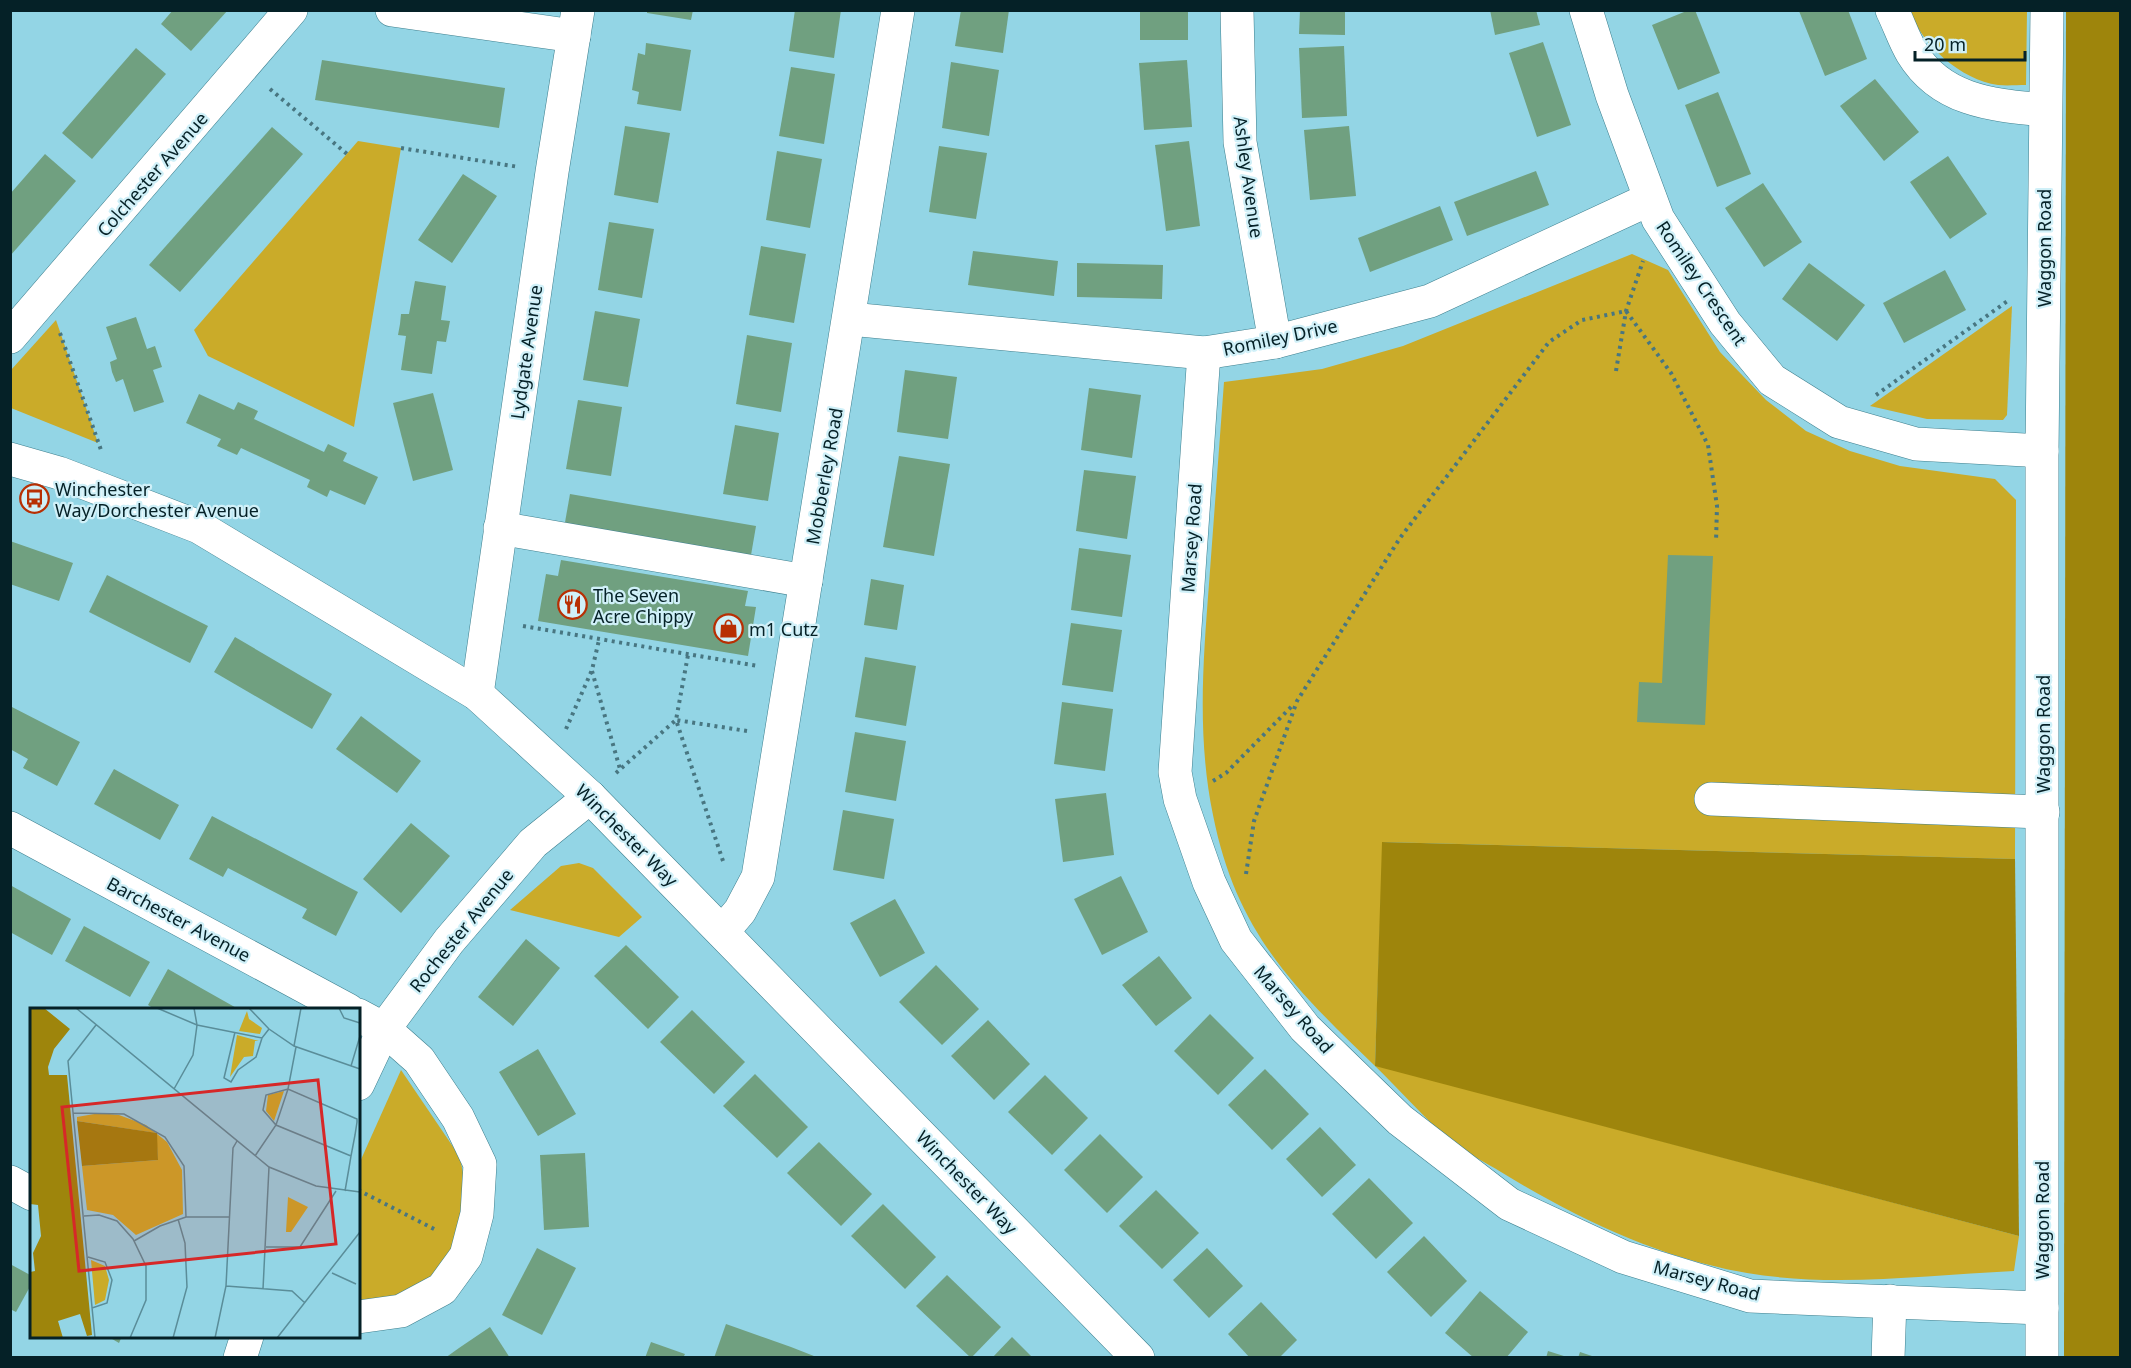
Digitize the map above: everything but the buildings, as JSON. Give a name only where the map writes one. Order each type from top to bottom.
[{"type":"street","name":"Colchester Avenue","points":[[10,337],[245,68],[291,10]]},
{"type":"street","points":[[392,10],[576,23]]},
{"type":"street","name":"Mobberley Road","points":[[731,921],[758,877],[850,319],[898,10]]},
{"type":"street","name":"Ashley Avenue","points":[[1237,10],[1240,142],[1275,342]]},
{"type":"street","name":"Romiley Crescent","points":[[1586,10],[1654,209],[1725,323],[1772,380],[1839,422],[1916,444],[2042,451]]},
{"type":"street","points":[[1892,10],[1913,54],[1944,87],[1983,103],[2044,110]]},
{"type":"street","name":"Waggon Road","points":[[2042,1358],[2042,451],[2044,110],[2047,10]]},
{"type":"street","name":"Lydgate Avenue","points":[[477,694],[552,172],[576,23]]},
{"type":"street","name":"Romiley Drive","points":[[850,319],[1204,353],[1275,342],[1430,301],[1654,209]]},
{"type":"street","name":"Marsey Road","points":[[1204,353],[1175,772],[1180,799],[1209,882],[1236,940],[1305,1028],[1400,1120],[1509,1203],[1623,1257],[1750,1296],[2042,1308]]},
{"type":"street","name":"Winchester Way","points":[[10,459],[59,473],[199,527],[477,694],[731,921],[1138,1358]]},
{"type":"street","points":[[500,528],[806,580]]},
{"type":"street","name":"Rochester Avenue","points":[[360,1074],[371,1022],[449,941],[533,843],[590,797]]},
{"type":"street","points":[[1711,799],[2043,812]]},
{"type":"street","name":"Barchester Avenue","points":[[10,828],[344,1008]]},
{"type":"street","points":[[360,1317],[401,1311],[442,1289],[466,1256],[477,1214],[480,1164],[458,1118],[419,1060],[371,1022]]},
{"type":"street","points":[[10,1182],[30,1193]]},
{"type":"street","points":[[1888,1358],[1890,1301]]},
{"type":"street","points":[[240,1358],[246,1338]]},
{"type":"path","points":[[245,68],[347,154]]},
{"type":"path","points":[[401,148],[552,172]]},
{"type":"path","points":[[1616,371],[1626,311],[1654,209]]},
{"type":"path","points":[[1839,422],[2044,275]]},
{"type":"path","points":[[47,295],[116,494]]},
{"type":"path","points":[[1626,311],[1671,373],[1708,446],[1717,506],[1716,542]]},
{"type":"path","points":[[1180,799],[1226,773],[1297,701],[1400,538],[1549,342],[1582,320],[1626,311]]},
{"type":"path","points":[[487,620],[791,672]]},
{"type":"path","points":[[552,761],[592,670],[599,640]]},
{"type":"path","points":[[688,655],[676,720],[731,921]]},
{"type":"path","points":[[592,670],[620,769]]},
{"type":"path","points":[[1244,883],[1254,821],[1297,701]]},
{"type":"path","points":[[590,797],[676,720],[781,736]]},
{"type":"path","points":[[360,1191],[468,1246]]},
{"type":"shaded area","points":[[2120,10],[2120,1357],[2064,1358],[2066,11]]},
{"type":"shaded area","points":[[1910,11],[2027,11],[2026,85],[1984,82],[1957,68],[1933,48]]},
{"type":"shaded area","points":[[358,141],[401,148],[354,427],[208,356],[194,330]]},
{"type":"shaded area","points":[[1632,254],[1668,270],[1720,352],[1766,400],[1806,431],[1850,451],[1900,466],[1995,479],[2016,500],[2015,859],[1383,842],[1375,1065],[2019,1236],[2014,1271],[1847,1280],[1780,1277],[1747,1273],[1682,1257],[1650,1247],[1589,1220],[1529,1189],[1469,1153],[1441,1132],[1317,1009],[1293,982],[1271,954],[1252,924],[1236,892],[1223,856],[1213,815],[1203,728],[1205,642],[1224,382],[1322,369],[1403,346]]},
{"type":"shaded area","points":[[2012,306],[2007,415],[2003,420],[1927,419],[1870,406]]},
{"type":"shaded area","points":[[56,320],[98,443],[11,408],[11,370]]},
{"type":"shaded area","points":[[1382,842],[2015,859],[2019,1236],[1375,1066]]},
{"type":"shaded area","points":[[579,863],[593,868],[642,917],[619,937],[510,910],[561,866]]},
{"type":"shaded area","points":[[401,1070],[460,1157],[466,1190],[453,1253],[429,1283],[394,1301],[360,1307],[360,1162]]},
{"type":"place","name":"Winchester Way/Dorchester Avenue","points":[[34,499]]},
{"type":"place","name":"The Seven Acre Chippy","points":[[572,605]]},
{"type":"place","name":"m1 Cutz","points":[[728,629]]}]
